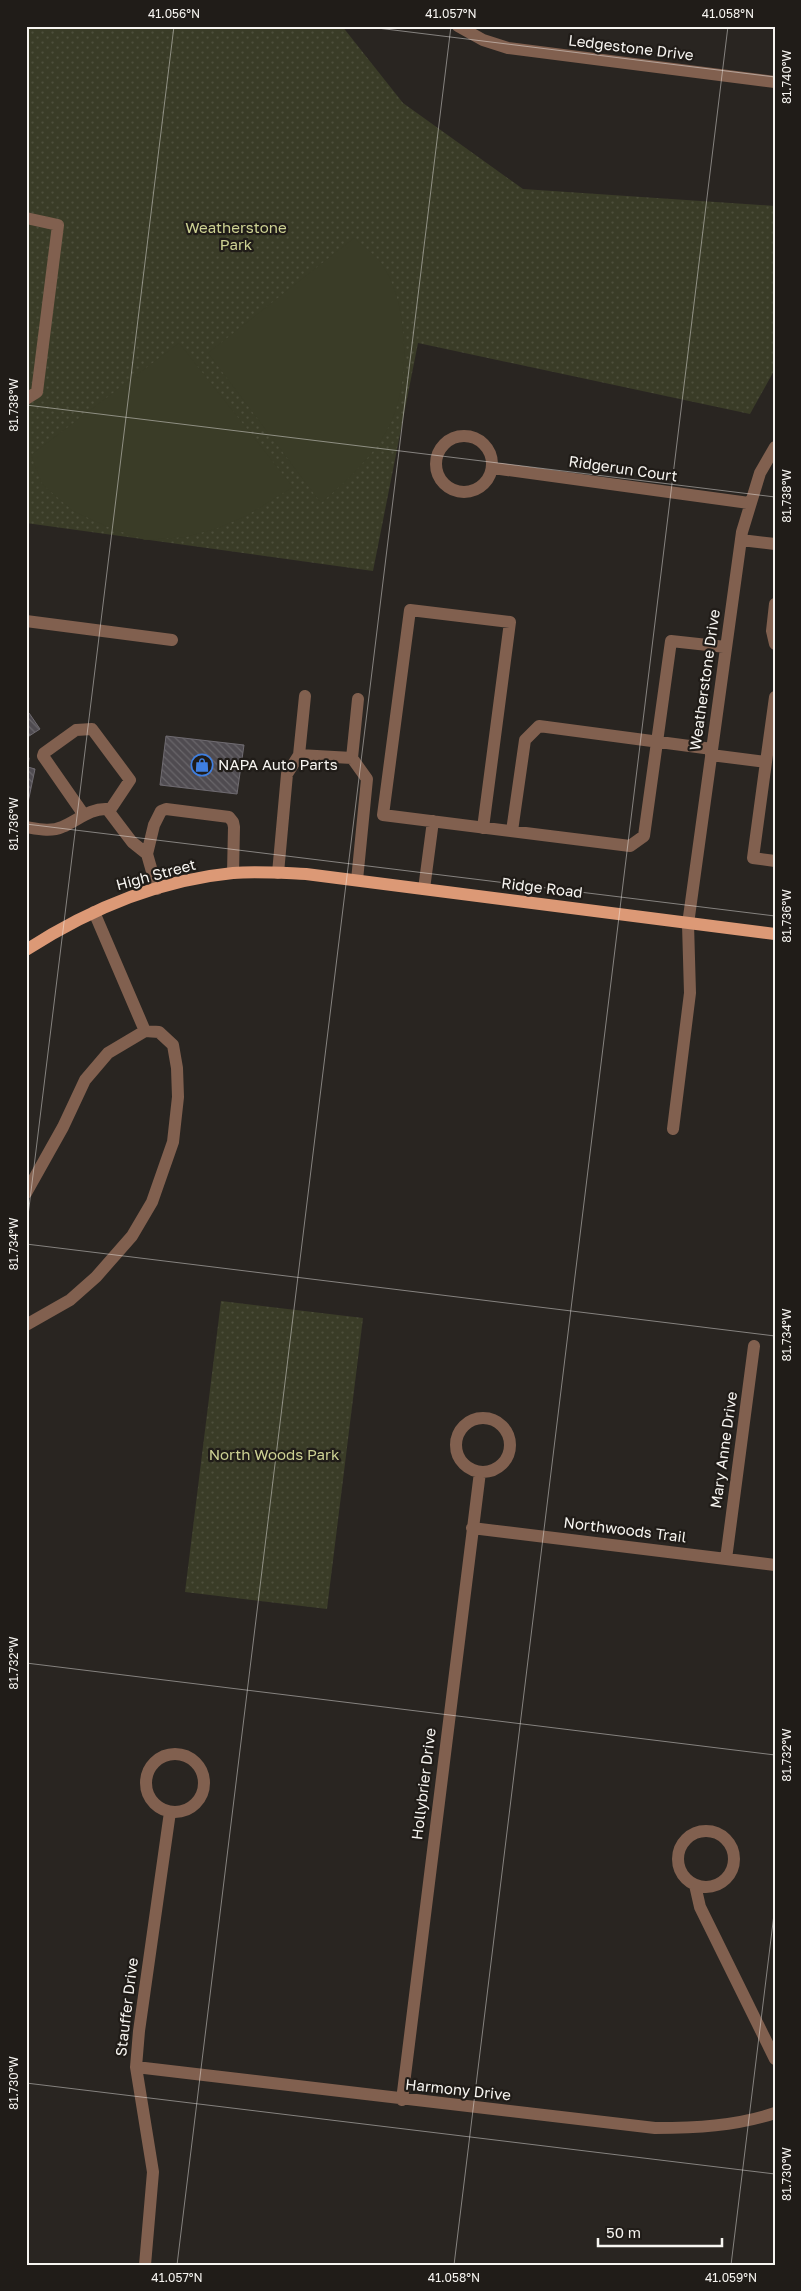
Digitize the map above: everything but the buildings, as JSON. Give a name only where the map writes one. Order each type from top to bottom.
[{"type":"main road","name":"High Street","points":[[26,950],[65,926],[94,912],[157,889],[233,873],[306,874]]},
{"type":"main road","name":"Ridge Road","points":[[306,874],[775,934]]},
{"type":"street","name":"Ledgestone Drive","points":[[458,26],[483,40],[508,48],[775,82]]},
{"type":"street","points":[[26,218],[58,225],[37,392],[26,399]]},
{"type":"street","points":[[458,436],[467,436],[476,438],[489,450],[492,468],[484,485],[467,493],[448,488],[437,473],[435,463],[442,446],[458,436]]},
{"type":"street","name":"Weatherstone Drive","points":[[673,1129],[690,993],[688,924],[741,540],[749,503],[760,473],[775,447]]},
{"type":"street","name":"Ridgerun Court","points":[[492,468],[749,503]]},
{"type":"street","points":[[741,540],[775,544]]},
{"type":"street","points":[[775,604],[772,631],[775,644]]},
{"type":"street","points":[[483,828],[510,622],[410,610],[383,815],[433,822],[630,846],[644,836],[671,641],[726,647]]},
{"type":"street","points":[[26,622],[172,640]]},
{"type":"street","points":[[278,873],[287,774],[299,755],[305,696]]},
{"type":"street","points":[[775,698],[753,858],[775,861]]},
{"type":"street","points":[[356,880],[367,778],[352,758],[358,699]]},
{"type":"street","points":[[512,831],[525,740],[539,726],[657,742],[766,762]]},
{"type":"street","points":[[84,815],[44,756],[44,753],[82,728],[92,729],[130,780],[110,810]]},
{"type":"street","points":[[299,755],[352,758]]},
{"type":"street","points":[[26,827],[54,829],[99,809],[110,810]]},
{"type":"street","points":[[157,889],[147,854],[154,825],[161,811],[166,809],[229,817],[234,822],[233,873]]},
{"type":"street","points":[[110,810],[127,837],[147,854]]},
{"type":"street","points":[[424,889],[433,822]]},
{"type":"street","points":[[94,912],[145,1031]]},
{"type":"street","points":[[26,1193],[63,1127],[85,1080],[108,1053],[145,1031],[159,1032],[173,1045],[177,1068],[178,1097],[173,1142],[152,1202],[132,1236],[96,1277],[70,1300],[26,1325]]},
{"type":"street","name":"Mary Anne Drive","points":[[726,1559],[754,1346]]},
{"type":"street","points":[[479,1418],[487,1418],[504,1426],[510,1444],[505,1462],[498,1468],[480,1472],[464,1464],[459,1458],[456,1441],[464,1425],[479,1418]]},
{"type":"street","name":"Hollybrier Drive","points":[[402,2100],[480,1472]]},
{"type":"street","name":"Northwoods Trail","points":[[472,1528],[775,1565]]},
{"type":"street","points":[[172,1754],[181,1754],[198,1764],[205,1783],[198,1802],[190,1808],[170,1812],[154,1803],[149,1795],[147,1777],[156,1761],[172,1754]]},
{"type":"street","name":"Stauffer Drive","points":[[145,2265],[153,2172],[136,2067],[139,2031],[170,1812]]},
{"type":"street","points":[[695,1885],[713,1887],[721,1883],[733,1870],[734,1852],[730,1844],[716,1832],[697,1832],[682,1844],[678,1863],[687,1880],[695,1885],[700,1907],[775,2059]]},
{"type":"street","name":"Harmony Drive","points":[[136,2067],[402,2100],[655,2128],[691,2128],[729,2124],[775,2112]]},
{"type":"green space","name":"Weatherstone Park","points":[[26,26],[342,26],[403,103],[523,189],[775,206],[775,369],[750,414],[418,343],[373,571],[26,523]]},
{"type":"green space","points":[[354,238],[377,258],[388,274],[396,293],[404,336],[402,381],[392,420],[379,443],[351,476],[321,503],[208,353]]},
{"type":"green space","points":[[179,343],[293,487],[246,516],[218,528],[186,537],[145,540],[108,527],[73,511],[42,484],[31,455]]},
{"type":"green space","name":"North Woods Park","points":[[221,1301],[363,1318],[327,1609],[185,1592]]},
{"type":"place","name":"NAPA Auto Parts","points":[[202,765]]}]
